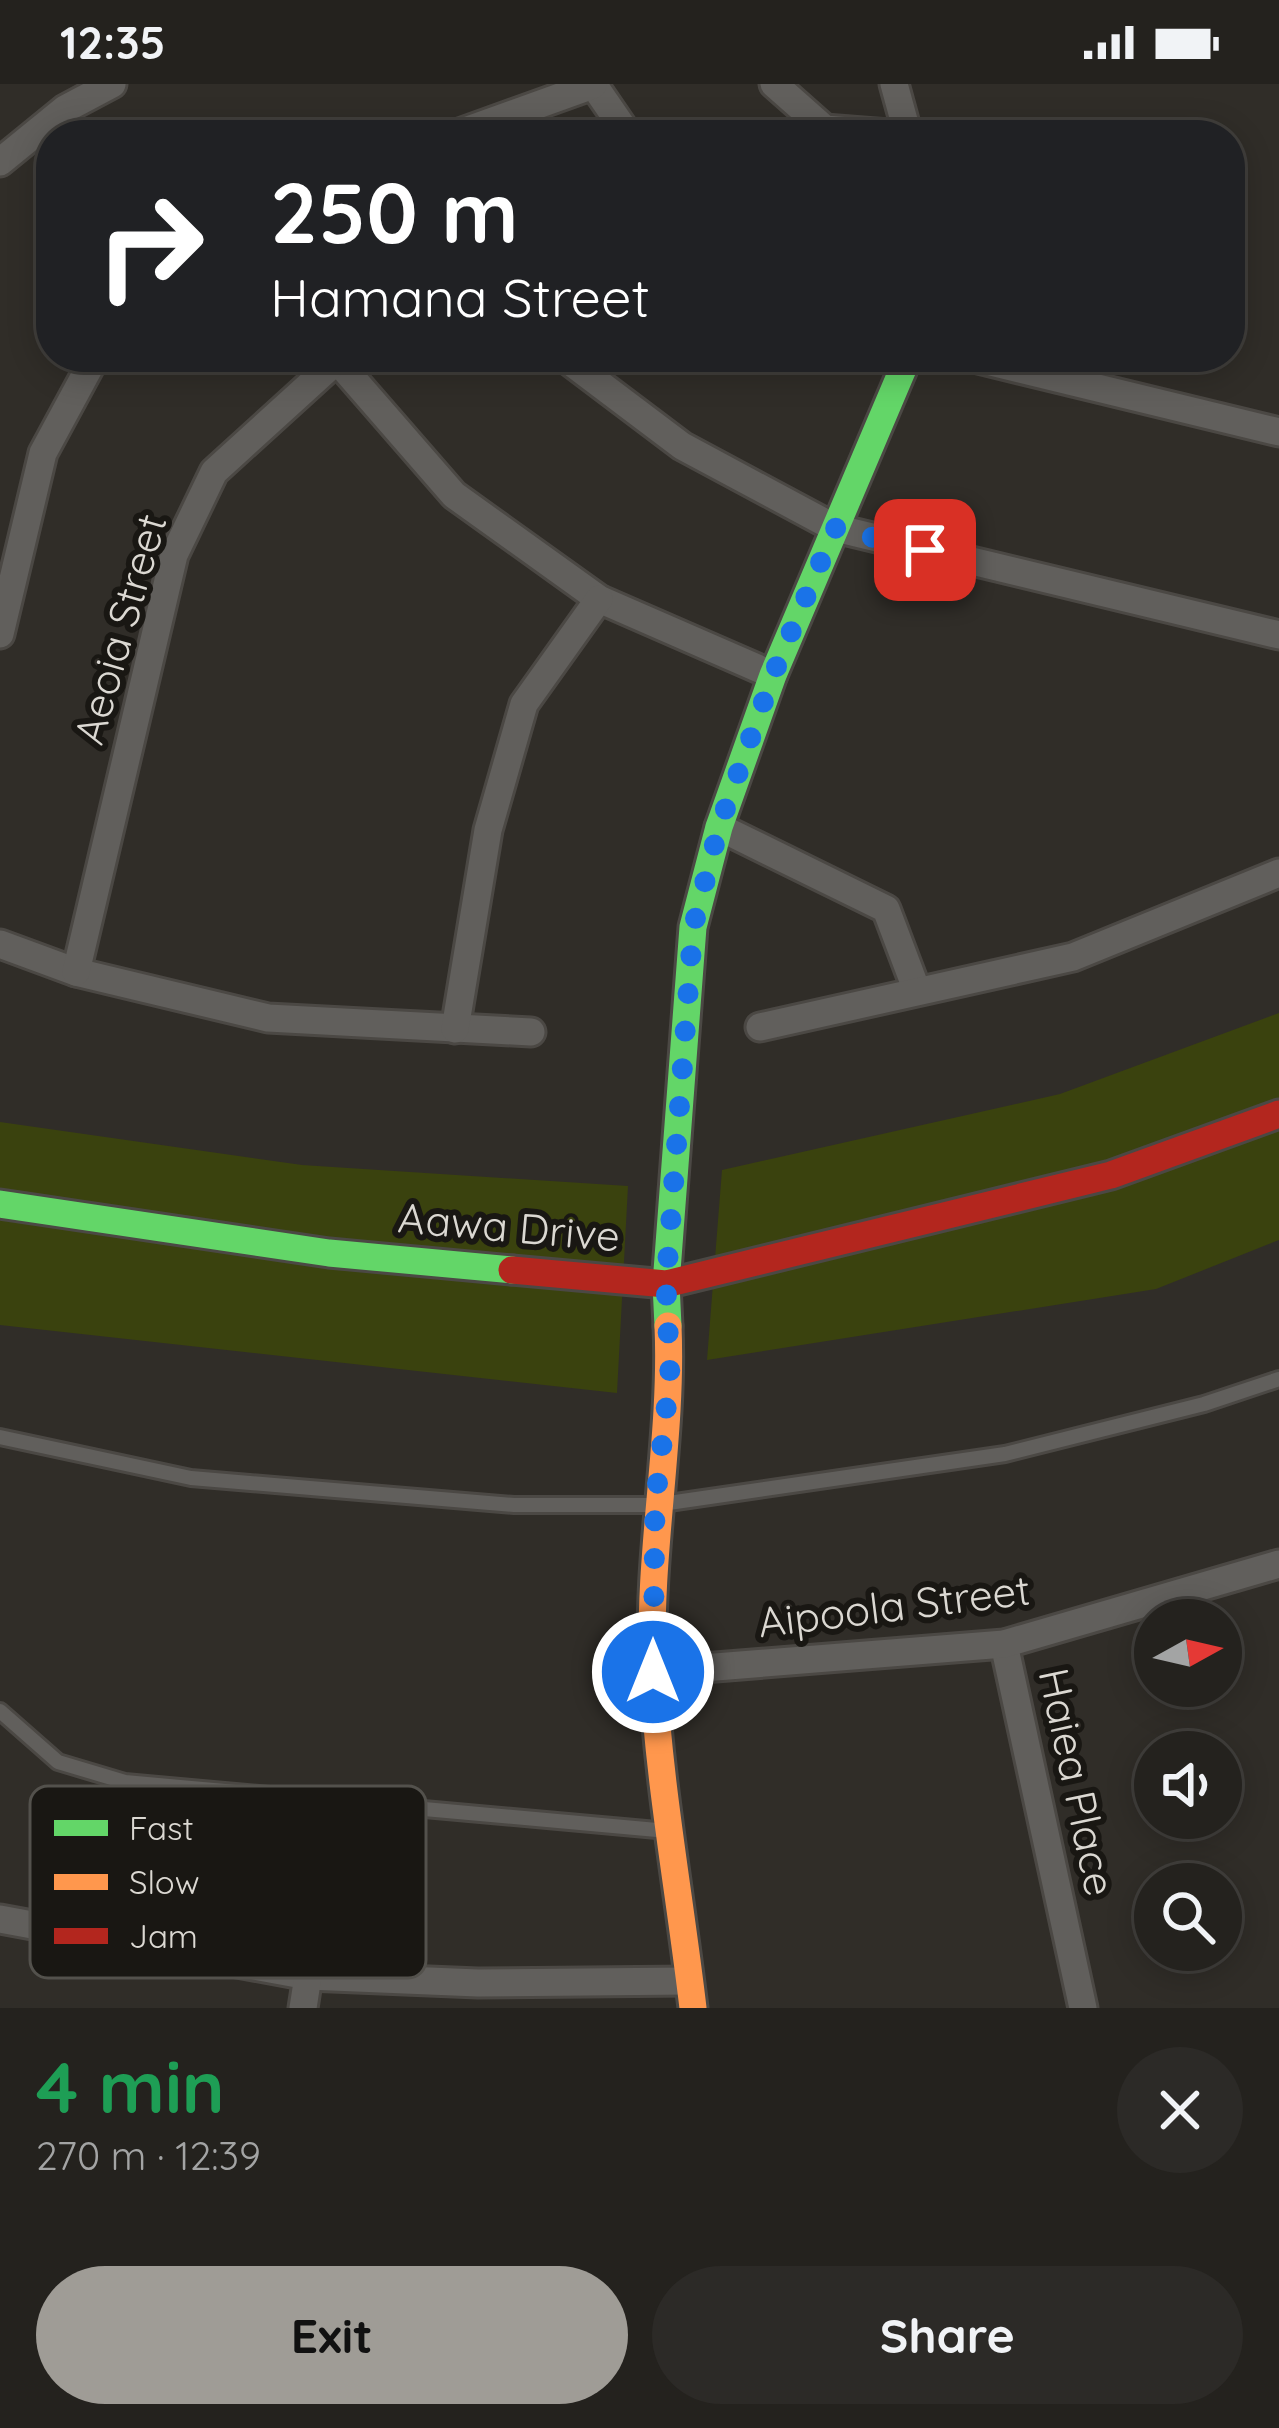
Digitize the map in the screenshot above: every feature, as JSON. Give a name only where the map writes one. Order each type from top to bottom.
[{"type":"street","points":[[53,120],[112,84]]},
{"type":"street","points":[[774,84],[815,120]]},
{"type":"street","points":[[894,84],[901,120]]},
{"type":"street","points":[[496,120],[593,85],[618,120]]},
{"type":"street","points":[[0,163],[36,134]]},
{"type":"street","points":[[0,634],[43,453],[87,372]]},
{"type":"street","name":"Aeoia Street","points":[[76,972],[174,555],[214,472],[321,372]]},
{"type":"street","name":"Aeoia Street","points":[[346,372],[454,495],[599,599],[773,675]]},
{"type":"street","points":[[585,372],[682,446],[835,528],[1279,635]]},
{"type":"street","points":[[357,1978],[690,1994],[653,1672],[655,1505],[670,1375],[666,1284],[693,928],[719,827],[773,675],[902,372]]},
{"type":"street","points":[[1032,372],[1279,432]]},
{"type":"street","points":[[455,1029],[488,830],[524,704],[599,599]]},
{"type":"street","points":[[719,827],[886,909],[917,991]]},
{"type":"street","points":[[760,1027],[1073,957],[1279,873]]},
{"type":"street","points":[[0,944],[76,972],[268,1018],[531,1032]]},
{"type":"street","name":"Aawa Drive","points":[[0,1204],[329,1252],[666,1284],[1112,1175],[1279,1114]]},
{"type":"street","name":"Aipoola Street","points":[[653,1672],[1004,1644],[1279,1564]]},
{"type":"street","name":"Haiea Place","points":[[1004,1644],[1083,2008]]},
{"type":"street","points":[[0,1919],[30,1925]]},
{"type":"street","points":[[303,2008],[308,1978]]},
{"type":"lane","points":[[0,1437],[191,1478],[514,1504],[655,1505],[1005,1454],[1279,1379]]},
{"type":"lane","points":[[0,1711],[58,1762],[125,1782],[169,1786]]},
{"type":"lane","points":[[426,1809],[668,1831]]},
{"type":"green space","points":[[1279,1013],[1279,1240],[1156,1289],[707,1360],[722,1170],[1060,1094]]},
{"type":"green space","points":[[0,1122],[302,1165],[628,1186],[617,1393],[0,1325]]},
{"type":"traffic: fast","points":[[668,1326],[666,1284],[693,927],[719,827],[773,675],[902,372]]},
{"type":"traffic: fast","points":[[0,1204],[329,1253],[512,1270]]},
{"type":"traffic: slow","points":[[668,1326],[653,1672],[693,2008]]},
{"type":"traffic: jam","points":[[512,1270],[666,1284],[1111,1175],[1279,1114]]},
{"type":"route","points":[[653,1672],[655,1505],[670,1375],[666,1284],[693,928],[719,827],[773,675],[835,528],[925,550]]}]
